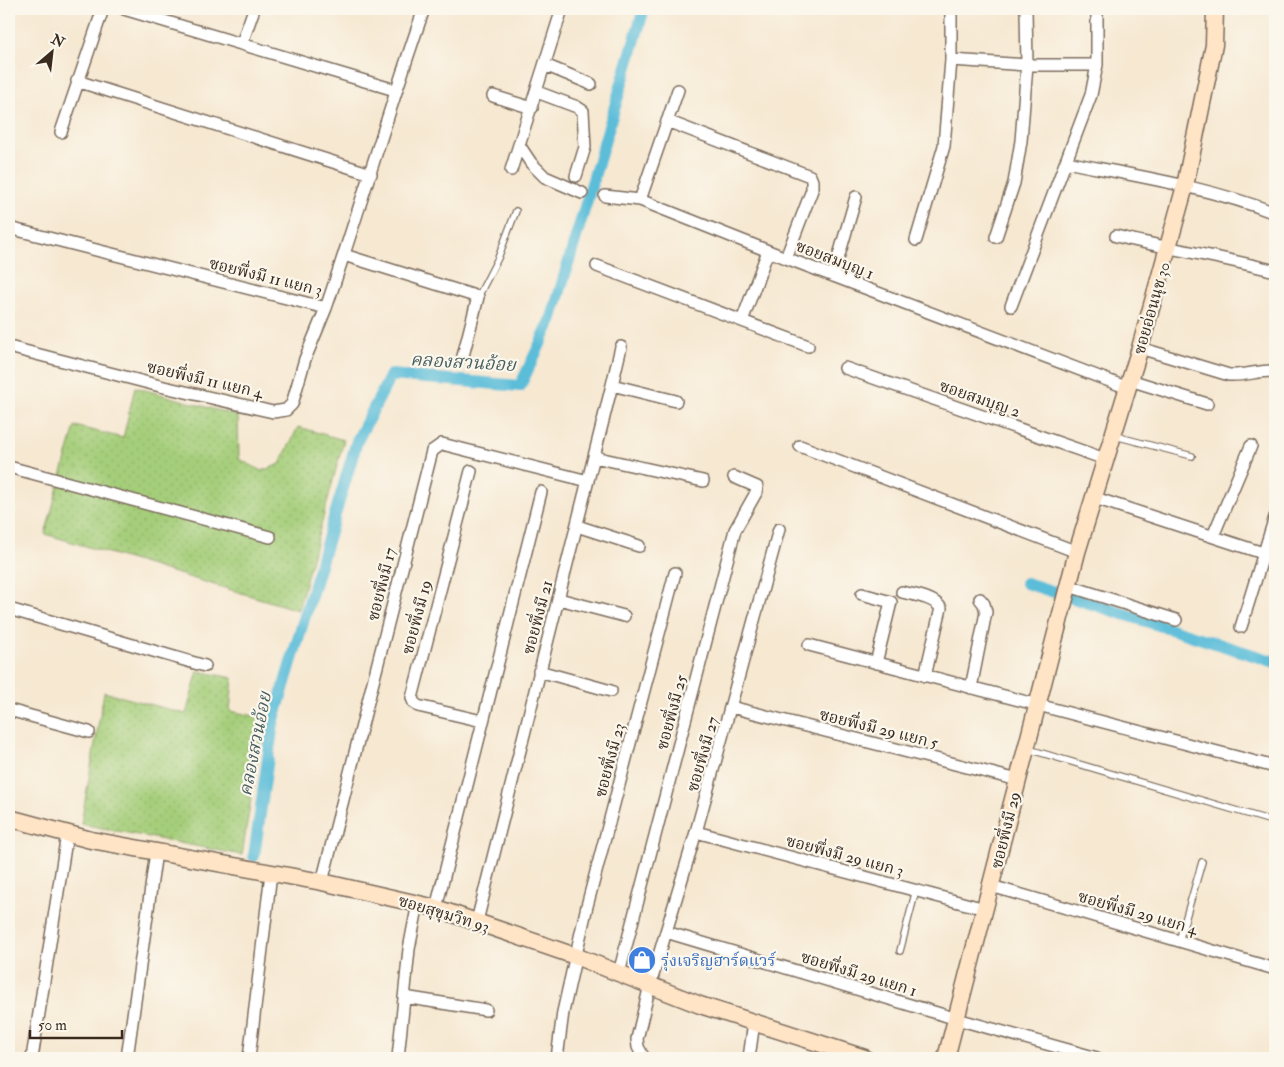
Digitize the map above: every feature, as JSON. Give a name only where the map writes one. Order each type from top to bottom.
[{"type":"street","points":[[62,132],[103,9]]},
{"type":"street","points":[[124,9],[395,90]]},
{"type":"street","points":[[242,43],[254,9]]},
{"type":"street","name":"ซอยพึ่งมี 11 แยก 3","points":[[9,228],[326,308],[371,174],[395,90],[424,9]]},
{"type":"street","points":[[511,170],[562,9]]},
{"type":"street","points":[[916,240],[944,146],[951,60],[951,9]]},
{"type":"street","points":[[996,238],[1014,183],[1021,141],[1027,65],[1026,9]]},
{"type":"street","points":[[1011,306],[1091,95],[1097,65],[1097,9]]},
{"type":"street","name":"ซอยอ่อนนุช 30","points":[[1067,593],[1077,552],[1140,348],[1185,186],[1214,45],[1215,9]]},
{"type":"street","points":[[951,60],[1027,65],[1097,65]]},
{"type":"street","points":[[545,65],[591,84]]},
{"type":"street","points":[[78,82],[371,174]]},
{"type":"street","points":[[640,200],[678,90]]},
{"type":"street","points":[[537,92],[583,111],[585,147],[576,176]]},
{"type":"street","points":[[493,96],[532,108]]},
{"type":"street","points":[[667,121],[810,176],[812,190],[786,258]]},
{"type":"street","points":[[519,145],[531,163],[545,178],[582,193]]},
{"type":"street","points":[[1066,162],[1185,186],[1255,205],[1275,213]]},
{"type":"street","name":"ซอยสมบุญ 1","points":[[605,196],[640,200],[833,276],[1129,384],[1207,404]]},
{"type":"street","points":[[833,276],[856,197]]},
{"type":"street","points":[[1116,236],[1242,262],[1275,271]]},
{"type":"street","points":[[742,321],[768,251]]},
{"type":"street","points":[[344,255],[478,296],[463,356]]},
{"type":"street","points":[[597,266],[808,346]]},
{"type":"street","name":"ซอยพึ่งมี 11 แยก 4","points":[[9,347],[164,387],[280,412],[286,410],[292,404],[305,359],[326,308]]},
{"type":"street","name":"ซอยพึ่งมี 21","points":[[478,921],[539,671],[559,599],[612,386],[620,347]]},
{"type":"street","points":[[1140,348],[1230,375],[1238,376],[1261,370],[1275,371]]},
{"type":"street","name":"ซอยสมบุญ 2","points":[[845,368],[1105,459]]},
{"type":"street","points":[[612,386],[676,401]]},
{"type":"street","name":"ซอยพึ่งมี 17","points":[[322,882],[432,451],[442,444],[588,481]]},
{"type":"street","points":[[800,446],[1077,552]]},
{"type":"street","points":[[1213,536],[1251,446]]},
{"type":"street","points":[[594,456],[704,481]]},
{"type":"street","points":[[9,467],[270,537]]},
{"type":"street","name":"ซอยพึ่งมี 19","points":[[471,471],[412,698],[418,706],[482,721]]},
{"type":"street","name":"ซอยพึ่งมี 25","points":[[619,973],[735,530],[757,491],[757,488],[753,485],[734,477]]},
{"type":"street","points":[[436,908],[540,492]]},
{"type":"street","points":[[1094,498],[1275,557]]},
{"type":"street","points":[[1241,627],[1275,517]]},
{"type":"street","points":[[577,526],[639,546]]},
{"type":"street","name":"ซอยพึ่งมี 27","points":[[644,1058],[638,1047],[637,1039],[650,985],[696,832],[779,529]]},
{"type":"street","name":"ซอยพึ่งมี 23","points":[[557,1058],[563,1012],[576,956],[675,573]]},
{"type":"street","points":[[902,592],[928,600],[941,608],[925,676]]},
{"type":"street","points":[[1067,593],[1176,620]]},
{"type":"street","name":"ซอยพึ่งมี 29","points":[[946,1058],[1067,593]]},
{"type":"street","points":[[862,594],[891,602],[876,663]]},
{"type":"street","points":[[559,599],[624,616]]},
{"type":"street","points":[[971,688],[986,612],[984,604],[980,600]]},
{"type":"street","points":[[9,609],[205,666]]},
{"type":"street","points":[[810,645],[1275,767]]},
{"type":"street","points":[[539,671],[611,691]]},
{"type":"street","name":"ซอยพึ่งมี 29 แยก 5","points":[[731,707],[1018,780]]},
{"type":"street","points":[[9,710],[89,732]]},
{"type":"street","name":"ซอยสุขุมวิท 93","points":[[9,818],[67,834],[322,882],[436,908],[576,956],[700,1005],[865,1058]]},
{"type":"street","name":"ซอยพึ่งมี 29 แยก 3","points":[[696,832],[985,909]]},
{"type":"street","points":[[32,1058],[67,834]]},
{"type":"street","points":[[127,1058],[156,852]]},
{"type":"street","points":[[249,1058],[271,873]]},
{"type":"street","name":"ซอยพึ่งมี 29 แยก 4","points":[[991,886],[1275,969]]},
{"type":"street","points":[[398,1058],[409,948],[418,903]]},
{"type":"street","name":"ซอยพึ่งมี 29 แยก 1","points":[[666,932],[957,1019],[1097,1058]]},
{"type":"street","points":[[404,997],[486,1010]]},
{"type":"street","points":[[749,1058],[754,1022]]},
{"type":"lane","points":[[478,296],[498,258],[516,212]]},
{"type":"lane","points":[[1113,435],[1192,456]]},
{"type":"lane","points":[[1026,749],[1275,822]]},
{"type":"lane","points":[[1180,941],[1202,862]]},
{"type":"lane","points":[[900,951],[916,890]]},
{"type":"green space","points":[[135,387],[238,416],[239,459],[262,471],[280,464],[298,427],[344,440],[298,610],[45,534],[75,426],[123,438]]},
{"type":"green space","points":[[198,671],[233,678],[230,711],[264,718],[242,855],[81,824],[104,692],[186,714]]},
{"type":"waterway","name":"คลองสวนอ้อย","points":[[254,856],[273,723],[357,441],[391,375],[520,386],[551,321],[644,9]]},
{"type":"waterway","points":[[1026,583],[1275,662]]},
{"type":"place","name":"รุ่งเจริญฮาร์ดแวร์","points":[[642,960]]}]
